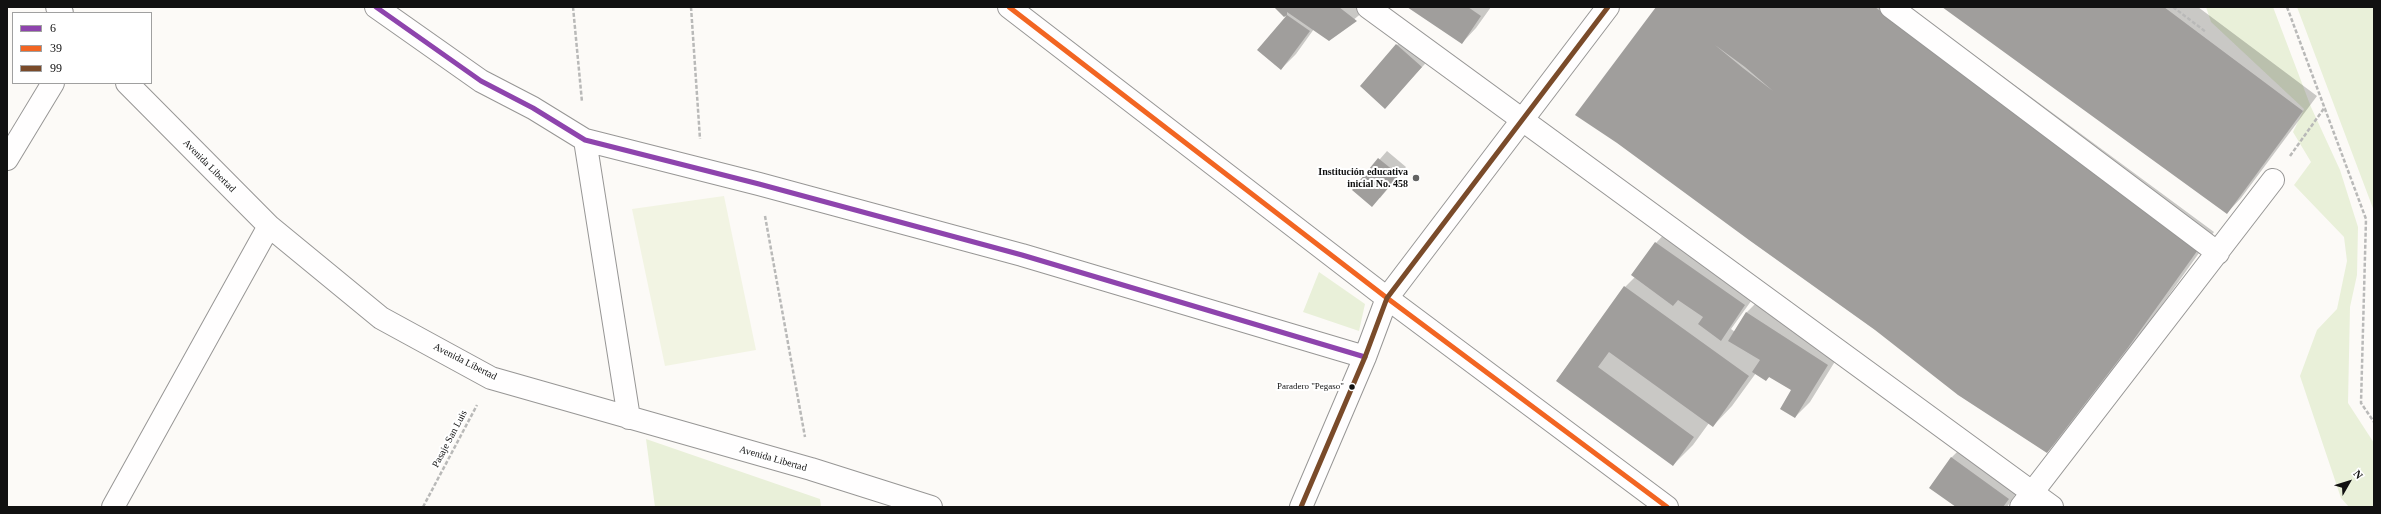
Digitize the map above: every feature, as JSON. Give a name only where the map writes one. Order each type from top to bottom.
[{"type":"street","points":[[376,7],[481,81],[533,108],[586,140],[702,171],[759,184],[1022,255],[1365,358]]},
{"type":"street","points":[[1009,7],[1387,298],[1667,507]]},
{"type":"street","points":[[1368,7],[2027,500],[2052,507]]},
{"type":"street","points":[[1301,507],[1365,358],[1387,298],[1608,7]]},
{"type":"street","points":[[1891,7],[2218,253]]},
{"type":"street","points":[[7,159],[52,84]]},
{"type":"street","name":"Avenida Libertad","points":[[128,84],[269,226],[381,318],[491,378],[811,470],[931,507]]},
{"type":"street","points":[[586,140],[629,418]]},
{"type":"street","points":[[2027,500],[2273,180]]},
{"type":"street","points":[[113,507],[269,226]]},
{"type":"path","points":[[573,7],[586,140]]},
{"type":"path","points":[[690,7],[702,171]]},
{"type":"path","points":[[2173,7],[2206,32]]},
{"type":"path","points":[[2287,7],[2366,219],[2361,403],[2374,422]]},
{"type":"path","points":[[2273,180],[2325,107]]},
{"type":"path","points":[[759,184],[811,470]]},
{"type":"path","name":"Pasaje San Luis","points":[[423,507],[491,378]]},
{"type":"green space","points":[[2206,7],[2273,7],[2311,107],[2340,170],[2358,227],[2357,275],[2350,307],[2348,403],[2374,443],[2374,507],[2349,507],[2341,498],[2300,376],[2317,330],[2337,309],[2347,261],[2344,237],[2294,185],[2311,162],[2293,132],[2304,109],[2211,22]]},
{"type":"green space","points":[[2297,7],[2374,7],[2374,211]]},
{"type":"green space","points":[[724,196],[756,350],[665,366],[632,209]]},
{"type":"green space","points":[[1319,272],[1365,304],[1359,331],[1303,312]]},
{"type":"green space","points":[[646,439],[820,499],[821,507],[655,507]]},
{"type":"building","points":[[1274,7],[1339,7],[1357,21],[1329,41],[1287,12],[1287,15],[1284,17]]},
{"type":"building","points":[[1407,7],[1468,7],[1481,16],[1462,44]]},
{"type":"building","points":[[1656,7],[1875,7],[2200,247],[2127,349],[2047,453],[1958,395],[1875,330],[1617,143],[1575,115]],"holes":[[[1715,45],[1745,67],[1773,91]]]},
{"type":"building","points":[[1942,7],[2164,7],[2303,111],[2227,214]]},
{"type":"building","points":[[1287,15],[1310,31],[1281,70],[1257,50]]},
{"type":"building","points":[[1396,44],[1422,67],[1385,109],[1360,86]]},
{"type":"building","points":[[1378,158],[1399,175],[1372,207],[1352,190]]},
{"type":"building","points":[[1655,242],[1745,305],[1721,341],[1698,324],[1703,317],[1678,300],[1673,306],[1631,275]]},
{"type":"building","points":[[1624,286],[1749,376],[1713,427],[1609,352],[1598,367],[1694,437],[1673,466],[1556,381]]},
{"type":"building","points":[[1746,312],[1828,365],[1795,418],[1780,409],[1791,390],[1769,377],[1766,381],[1752,372],[1760,360],[1728,341]]},
{"type":"building","points":[[1951,457],[2009,499],[2003,507],[1956,507],[1929,488]]},
{"type":"transit line","name":"6","points":[[376,7],[481,81],[533,108],[585,140],[759,184],[1022,255],[1365,357]]},
{"type":"transit line","name":"39","points":[[1009,7],[1387,298],[1667,507]]},
{"type":"transit line","name":"99","points":[[1301,507],[1365,357],[1387,298],[1608,7]]},
{"type":"place","name":"Institución educativa inicial No. 458","points":[[1416,178]]},
{"type":"place","name":"Paradero \"Pegaso\"","points":[[1352,387]]}]
